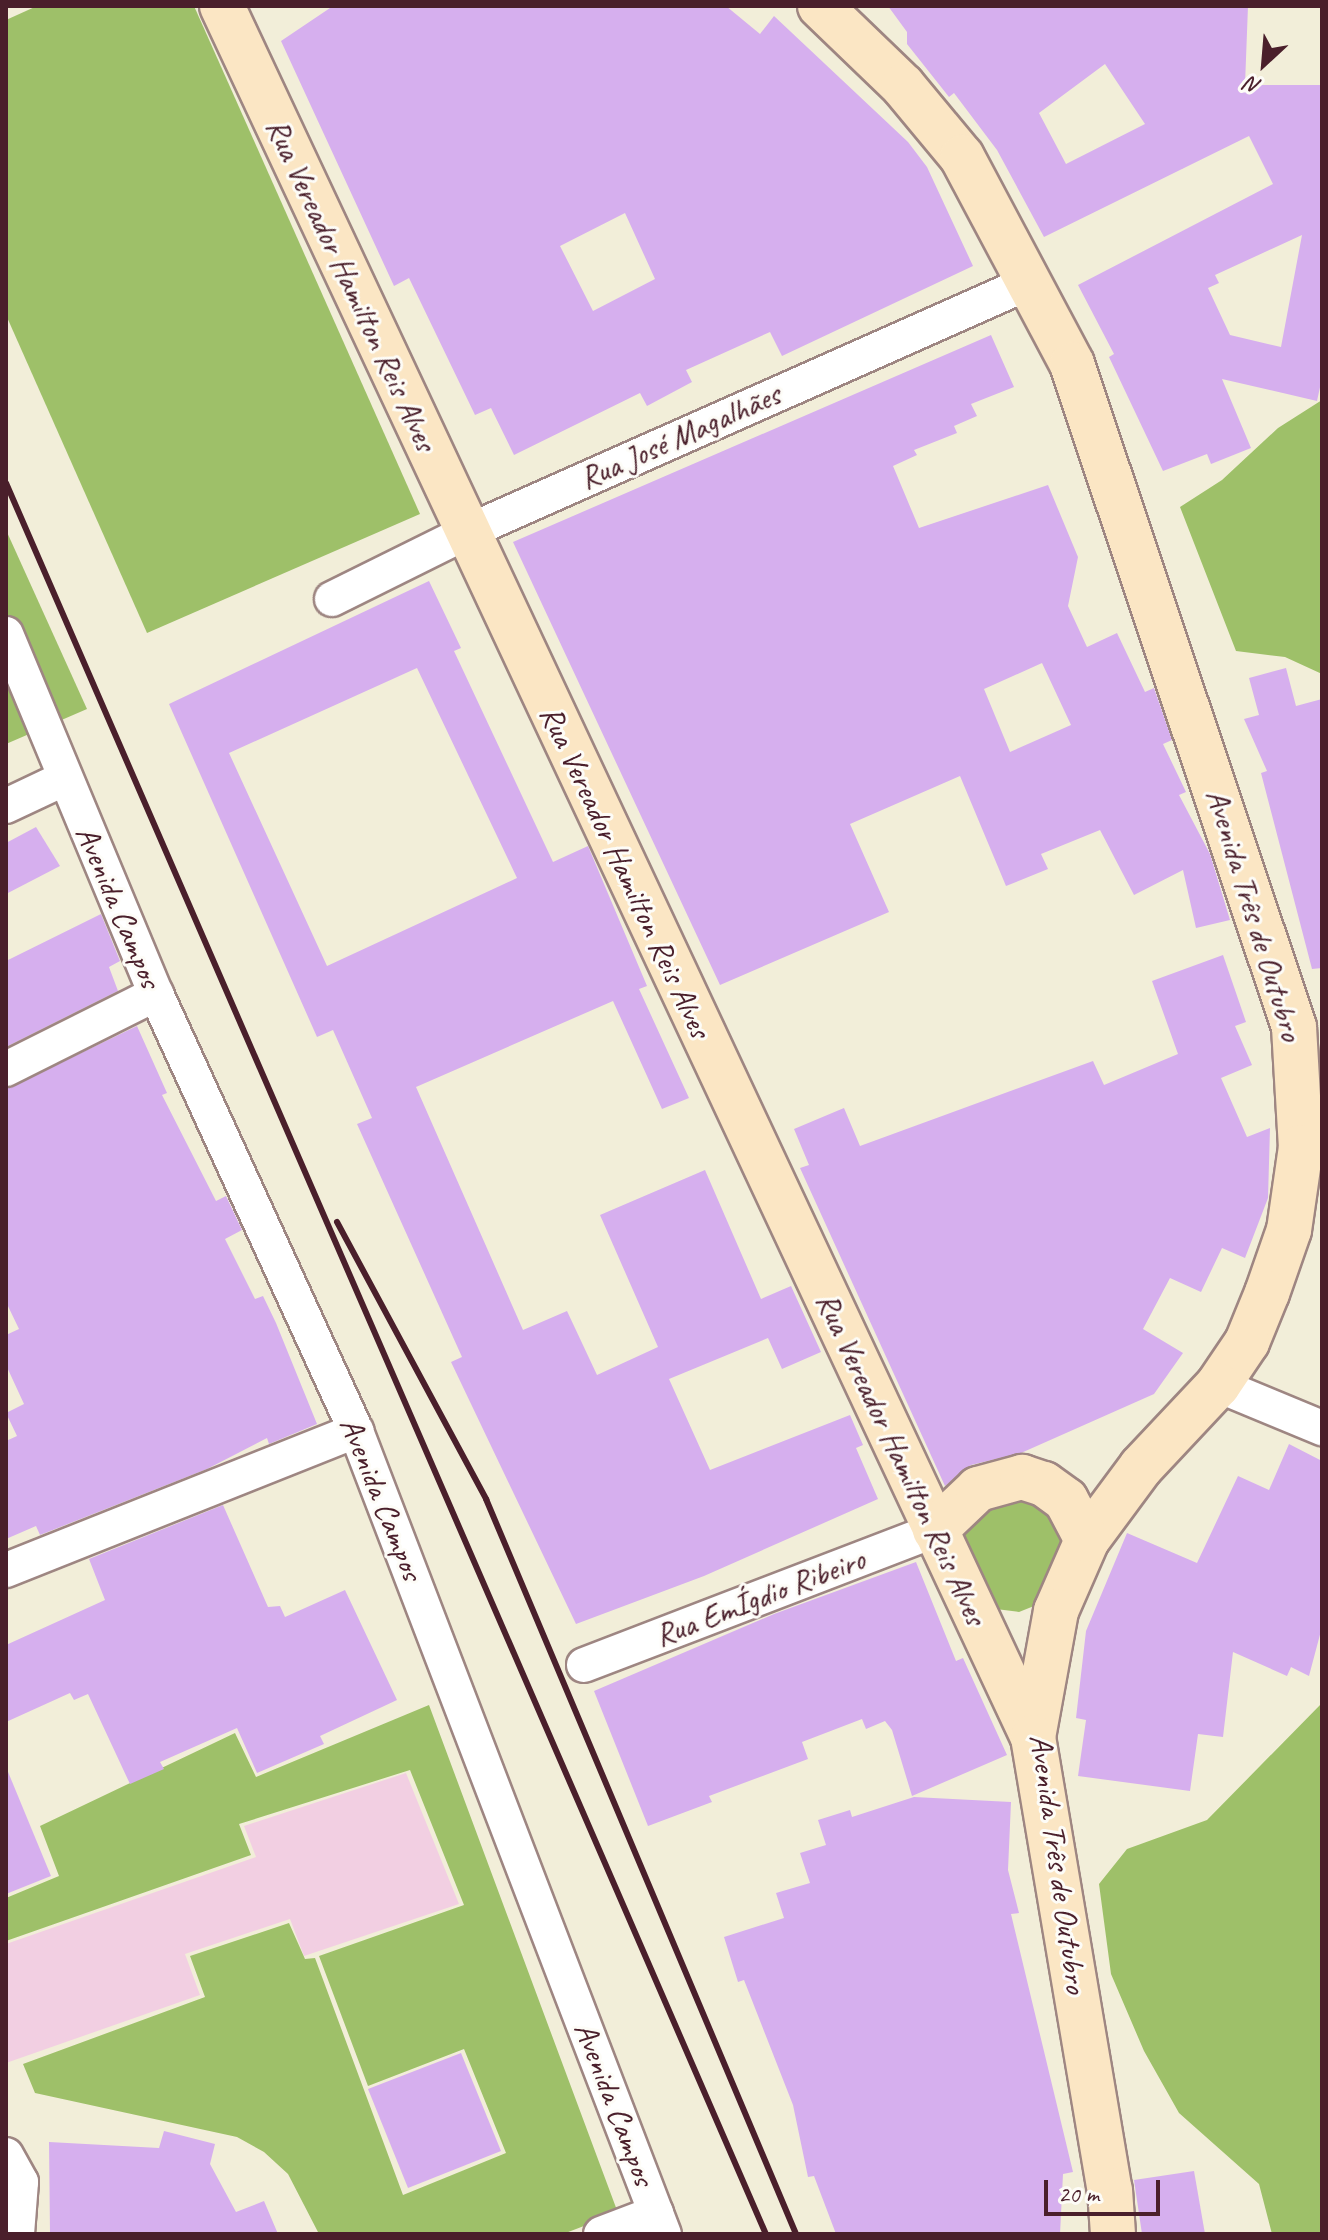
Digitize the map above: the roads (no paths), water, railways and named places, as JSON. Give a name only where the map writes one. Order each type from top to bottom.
[{"type":"main road","name":"Rua Vereador Hamilton Reis Alves","points":[[222,6],[465,533],[1033,1737]]},
{"type":"main road","name":"Avenida Três de Outubro","points":[[820,6],[903,86],[962,157],[1032,281],[1072,364],[1294,1027],[1301,1147],[1289,1230],[1247,1342],[1218,1385],[1141,1467],[1087,1540],[1056,1611],[1033,1737],[1110,2190],[1113,2234]]},
{"type":"main road","points":[[935,1530],[978,1489],[1022,1477],[1044,1484],[1066,1500],[1087,1540]]},
{"type":"main road","points":[[970,1609],[1006,1623],[1039,1619],[1056,1611]]},
{"type":"street","name":"Rua José Magalhães","points":[[332,599],[465,533],[1032,281]]},
{"type":"street","name":"Avenida Campos","points":[[6,634],[51,734],[63,779],[156,994],[356,1431],[660,2224]]},
{"type":"street","points":[[6,806],[63,779]]},
{"type":"street","points":[[6,1069],[156,994]]},
{"type":"street","points":[[1218,1385],[1322,1428]]},
{"type":"street","points":[[6,1570],[356,1431]]},
{"type":"street","name":"Rua EmÍgdio Ribeiro","points":[[584,1665],[935,1530]]},
{"type":"street","points":[[6,2155],[21,2182],[17,2234]]},
{"type":"street","points":[[601,2234],[660,2224]]},
{"type":"railway","points":[[6,483],[766,2234]]},
{"type":"railway","points":[[337,1222],[486,1499],[796,2234]]}]
